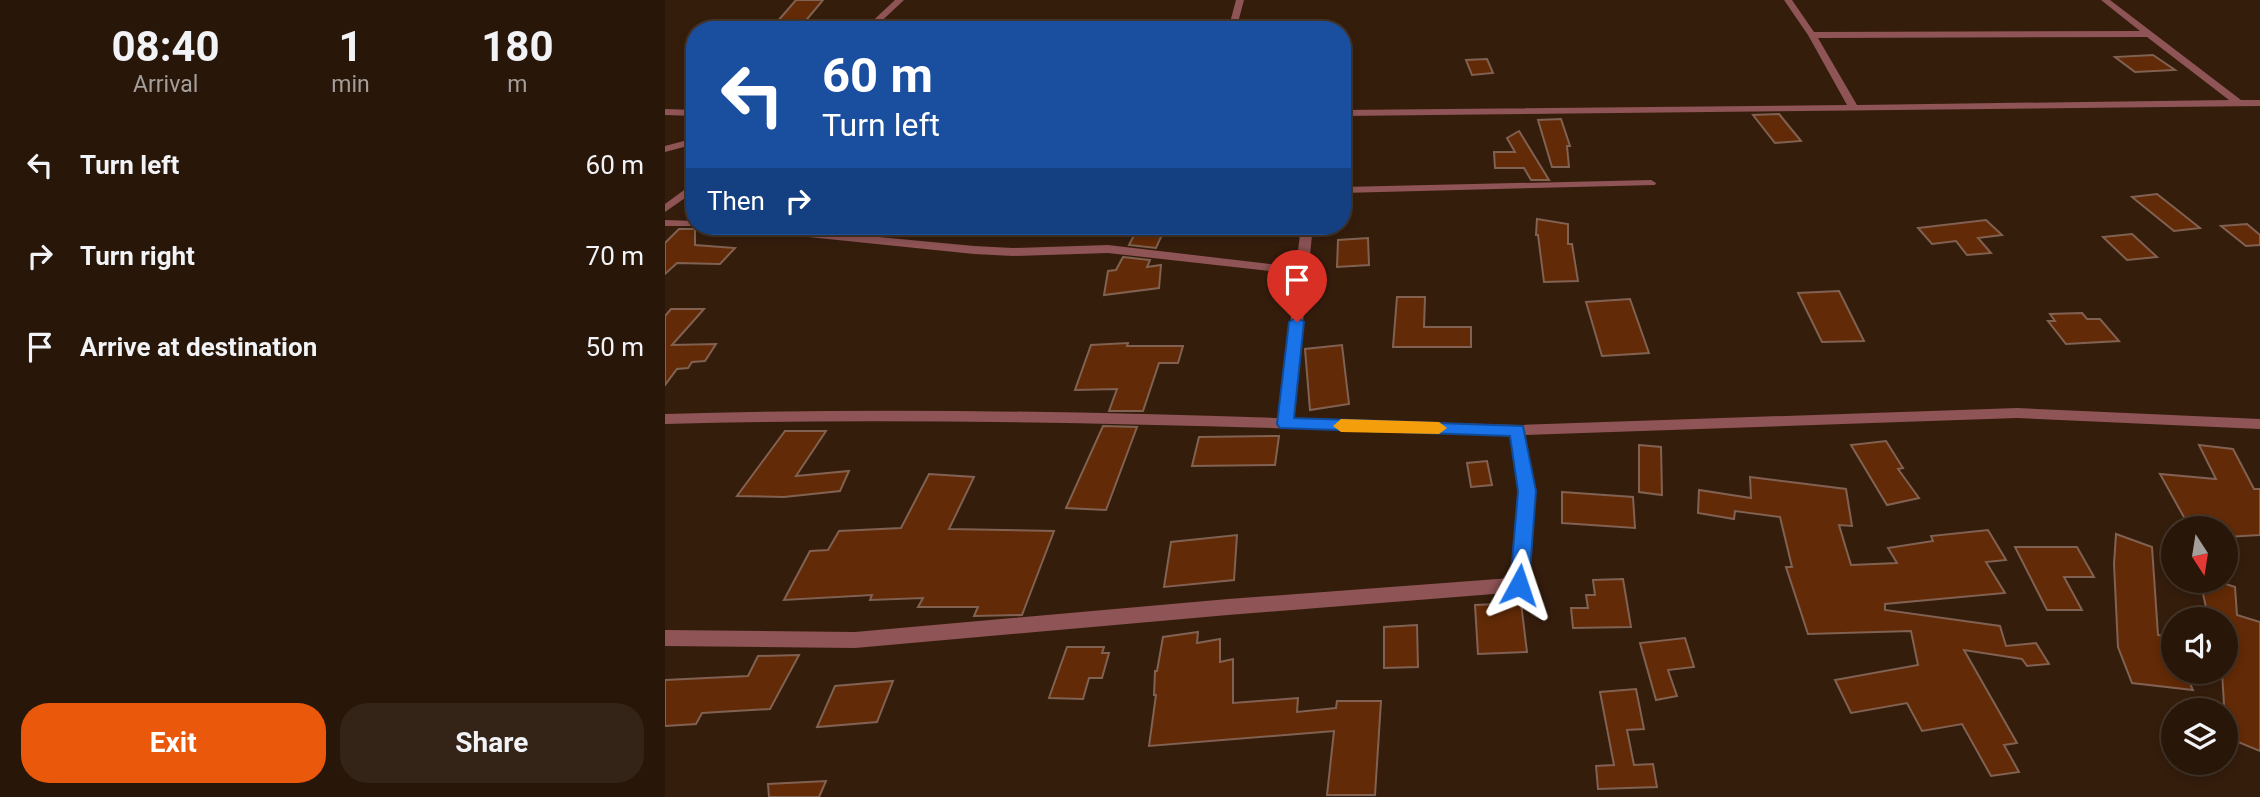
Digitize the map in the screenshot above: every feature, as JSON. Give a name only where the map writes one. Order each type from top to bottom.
[{"type":"street","points":[[877,21],[900,0]]},
{"type":"street","points":[[1234,21],[1240,0]]},
{"type":"street","points":[[1788,0],[1812,35],[1854,108]]},
{"type":"street","points":[[2105,0],[2260,114]]},
{"type":"street","points":[[1812,35],[2149,34]]},
{"type":"street","points":[[1351,113],[2260,103]]},
{"type":"street","points":[[665,112],[686,113]]},
{"type":"street","points":[[665,149],[686,143]]},
{"type":"street","points":[[1351,190],[1651,183]]},
{"type":"street","points":[[665,209],[686,192]]},
{"type":"street","points":[[665,223],[686,224]]},
{"type":"street","points":[[821,235],[1013,252],[1108,249],[1302,271]]},
{"type":"street","points":[[1285,424],[1306,235]]},
{"type":"street","points":[[665,419],[741,416],[998,417],[1517,430],[2017,413],[2260,424]]},
{"type":"street","points":[[665,638],[855,640],[1519,585],[1527,491],[1517,430]]},
{"type":"building","points":[[796,0],[823,0],[806,21],[778,21]]},
{"type":"building","points":[[2153,55],[2175,70],[2135,72],[2115,57]]},
{"type":"building","points":[[1487,59],[1493,73],[1472,75],[1466,60]]},
{"type":"building","points":[[1779,114],[1801,141],[1775,143],[1753,115]]},
{"type":"building","points":[[1561,119],[1570,146],[1567,146],[1569,167],[1552,167],[1538,120]]},
{"type":"building","points":[[1519,131],[1549,180],[1531,180],[1524,168],[1495,168],[1494,152],[1515,152],[1507,138]]},
{"type":"building","points":[[2157,194],[2200,228],[2174,231],[2132,197]]},
{"type":"building","points":[[1537,219],[1568,224],[1568,244],[1572,244],[1578,281],[1544,282],[1536,235]]},
{"type":"building","points":[[1986,220],[2002,235],[1978,238],[1991,253],[1967,255],[1956,241],[1932,244],[1918,228]]},
{"type":"building","points":[[2247,224],[2260,235],[2260,245],[2246,246],[2221,226]]},
{"type":"building","points":[[679,229],[686,229],[686,235],[695,235],[695,245],[735,248],[720,264],[677,263],[665,274],[665,243]]},
{"type":"building","points":[[2132,234],[2157,257],[2127,260],[2103,237]]},
{"type":"building","points":[[1134,235],[1162,235],[1156,248],[1129,245]]},
{"type":"building","points":[[1368,238],[1369,265],[1337,267],[1338,240]]},
{"type":"building","points":[[1123,257],[1150,260],[1147,267],[1161,265],[1159,288],[1104,295],[1108,271],[1116,270]]},
{"type":"building","points":[[1839,291],[1864,341],[1822,342],[1798,293]]},
{"type":"building","points":[[1397,297],[1425,297],[1424,327],[1471,327],[1471,347],[1393,347]]},
{"type":"building","points":[[1630,299],[1649,353],[1602,356],[1586,302]]},
{"type":"building","points":[[671,309],[704,309],[672,345],[716,344],[705,361],[692,362],[688,368],[677,369],[665,385],[665,316]]},
{"type":"building","points":[[2082,313],[2087,319],[2100,319],[2119,341],[2066,344],[2048,321],[2055,321],[2050,314]]},
{"type":"building","points":[[1128,343],[1127,346],[1183,346],[1178,363],[1159,363],[1143,411],[1109,411],[1117,389],[1075,390],[1091,345]]},
{"type":"building","points":[[1342,345],[1349,404],[1310,410],[1305,349]]},
{"type":"building","points":[[1103,426],[1137,427],[1106,510],[1066,508]]},
{"type":"building","points":[[785,431],[826,431],[796,476],[849,471],[840,491],[784,497],[737,496]]},
{"type":"building","points":[[1279,436],[1275,465],[1192,466],[1199,437]]},
{"type":"building","points":[[1886,441],[1903,468],[1898,469],[1919,498],[1887,505],[1851,445]]},
{"type":"building","points":[[1639,445],[1661,447],[1662,495],[1639,492]]},
{"type":"building","points":[[2199,445],[2233,449],[2254,489],[2260,489],[2260,535],[2238,536],[2238,516],[2183,516],[2160,474],[2216,479]]},
{"type":"building","points":[[1487,461],[1492,485],[1471,487],[1467,463]]},
{"type":"building","points":[[929,474],[974,477],[949,529],[1054,531],[1022,615],[974,616],[978,607],[918,607],[923,598],[870,600],[872,595],[784,600],[810,551],[828,550],[839,531],[901,528]]},
{"type":"building","points":[[1750,477],[1846,489],[1852,526],[1839,525],[1851,565],[1897,563],[1888,548],[1933,541],[1931,536],[1988,530],[2006,560],[1986,562],[2005,593],[1885,604],[1885,610],[2000,626],[2006,646],[2036,643],[2049,664],[2027,666],[2022,659],[1964,650],[2017,743],[2004,745],[2019,772],[1991,776],[1962,724],[1922,731],[1907,703],[1851,713],[1835,680],[1918,665],[1911,631],[1808,634],[1786,567],[1792,567],[1780,517],[1735,511],[1734,519],[1698,513],[1699,490],[1751,498]]},
{"type":"building","points":[[1562,492],[1633,497],[1635,528],[1562,523]]},
{"type":"building","points":[[2116,534],[2152,547],[2158,635],[2161,635],[2161,684],[2190,684],[2193,690],[2132,683],[2118,647],[2114,564]]},
{"type":"building","points":[[1237,535],[1234,580],[1164,587],[1171,542]]},
{"type":"building","points":[[2015,547],[2077,547],[2094,577],[2064,577],[2082,610],[2047,610]]},
{"type":"building","points":[[1623,579],[1631,627],[1573,628],[1571,608],[1588,608],[1586,595],[1595,595],[1593,580]]},
{"type":"building","points":[[2203,593],[2235,593],[2236,607],[2206,607]]},
{"type":"building","points":[[1521,603],[1527,652],[1478,654],[1475,605]]},
{"type":"building","points":[[2238,615],[2260,622],[2260,751],[2238,742],[2238,698],[2224,698],[2223,684],[2238,684]]},
{"type":"building","points":[[1417,625],[1418,667],[1384,668],[1384,627]]},
{"type":"building","points":[[1198,632],[1197,643],[1220,639],[1220,662],[1233,659],[1233,703],[1298,698],[1297,712],[1336,708],[1337,701],[1381,701],[1375,795],[1327,795],[1334,731],[1149,746],[1156,695],[1155,671],[1163,637]]},
{"type":"building","points":[[1685,638],[1694,667],[1668,670],[1677,696],[1656,700],[1640,643]]},
{"type":"building","points":[[1067,647],[1104,647],[1102,653],[1109,653],[1102,678],[1089,678],[1083,699],[1049,698]]},
{"type":"building","points":[[799,655],[770,709],[702,713],[696,724],[665,726],[665,680],[748,676],[758,656]]},
{"type":"building","points":[[893,681],[877,722],[817,727],[835,686]]},
{"type":"building","points":[[1636,689],[1644,729],[1627,730],[1634,765],[1653,764],[1657,787],[1598,789],[1596,766],[1614,765],[1600,692]]},
{"type":"building","points":[[826,781],[819,797],[769,797],[768,784]]},
{"type":"slow traffic","points":[[1341,426],[1439,428]]},
{"type":"route","points":[[1297,322],[1285,424],[1517,430],[1527,491],[1519,585]]}]
